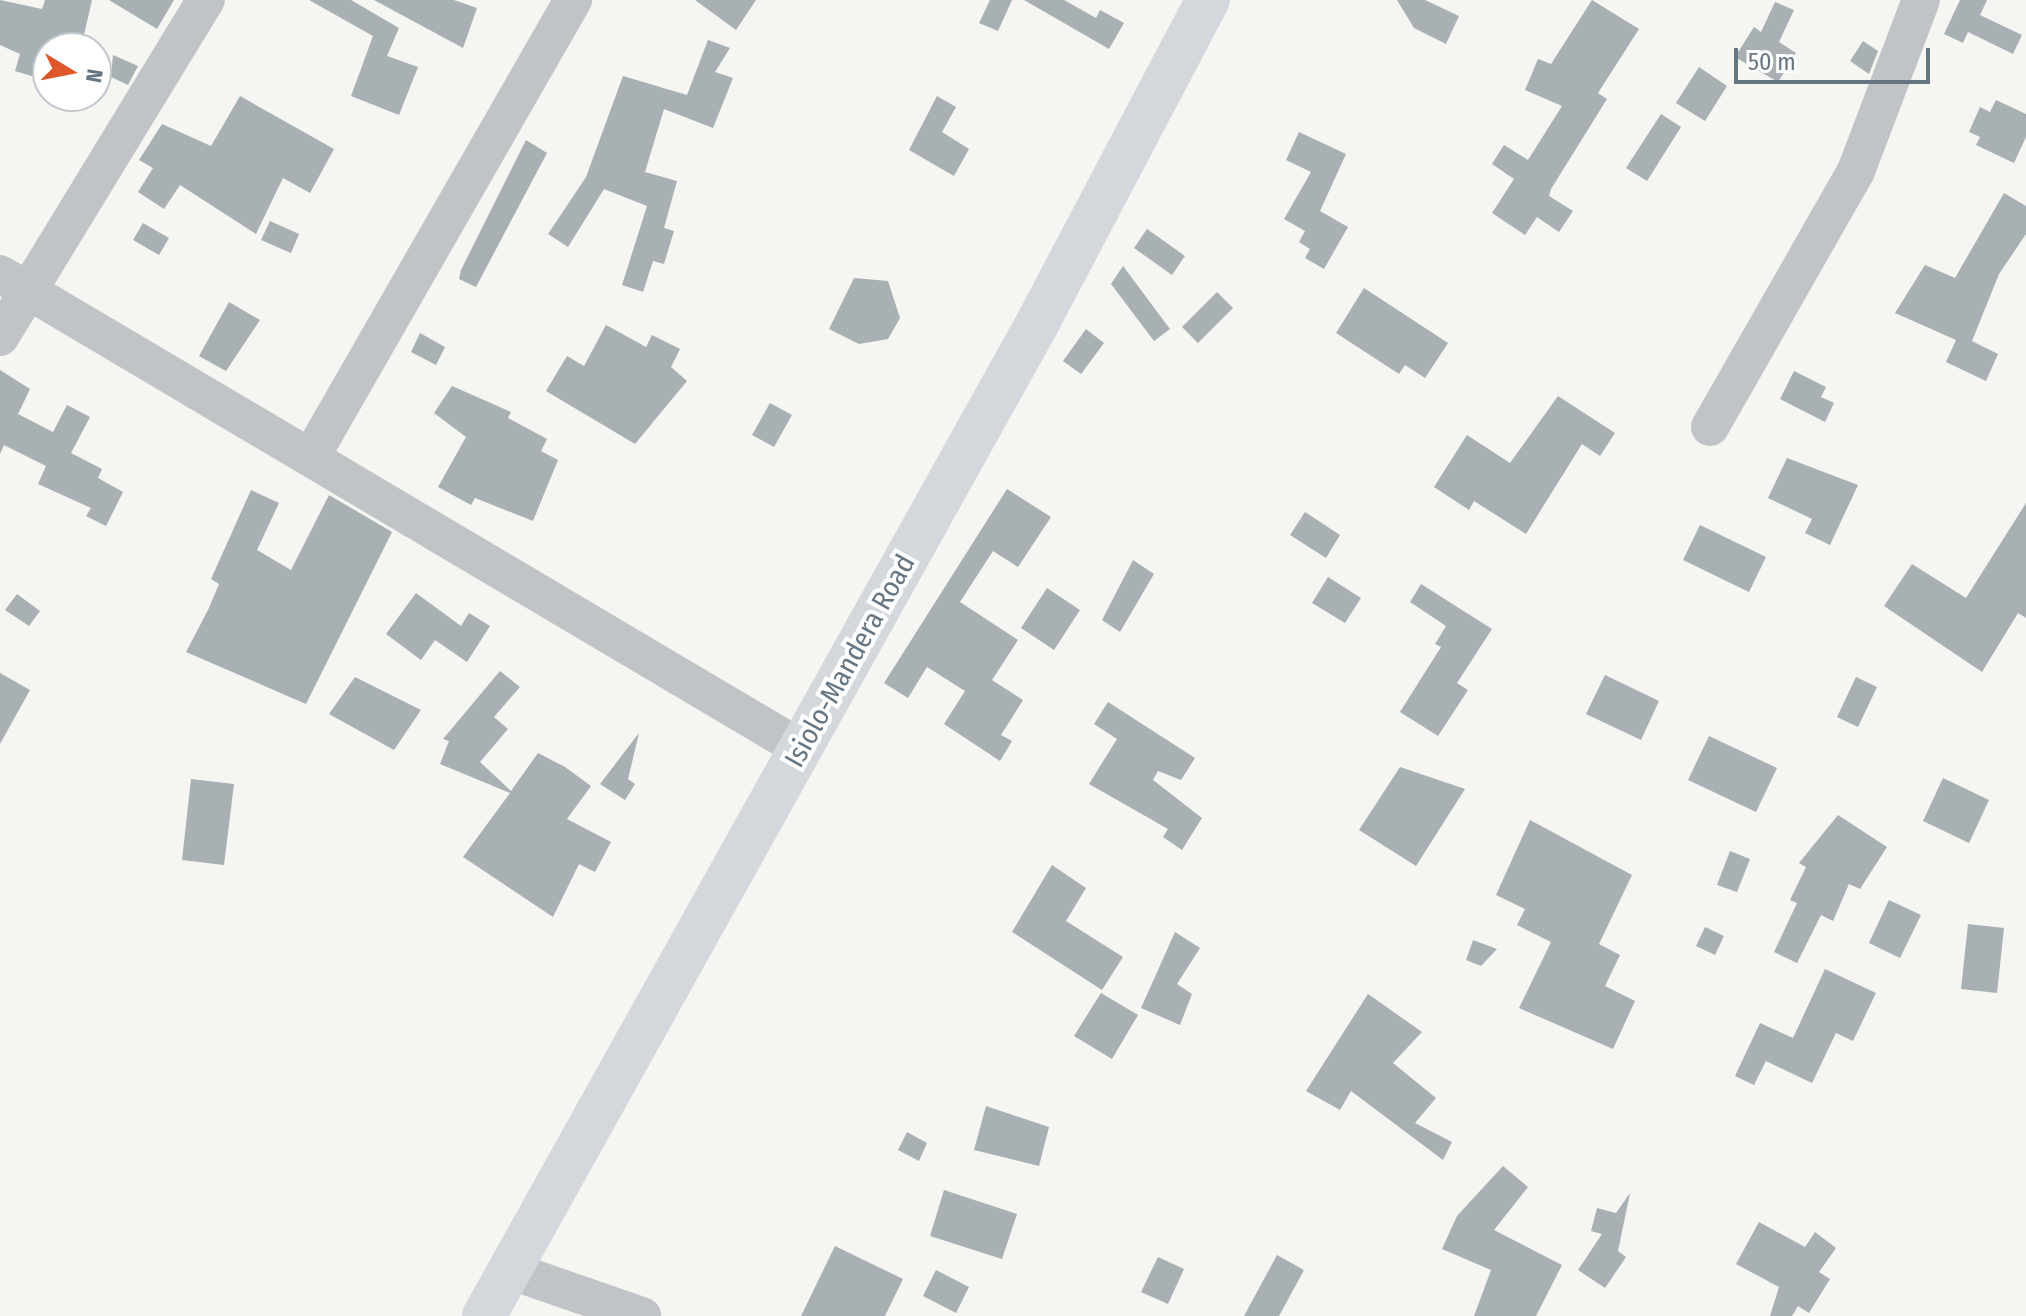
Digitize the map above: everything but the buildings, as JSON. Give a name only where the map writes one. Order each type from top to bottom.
[{"type":"highway","name":"Isiolo-Mandera Road","points":[[484,1316],[802,749],[1208,0]]},
{"type":"street","points":[[0,337],[16,282],[206,0]]},
{"type":"street","points":[[312,455],[573,0]]},
{"type":"street","points":[[1710,427],[1856,171],[1921,0]]},
{"type":"street","points":[[16,282],[312,455],[802,749]]},
{"type":"street","points":[[509,1270],[642,1316]]}]
